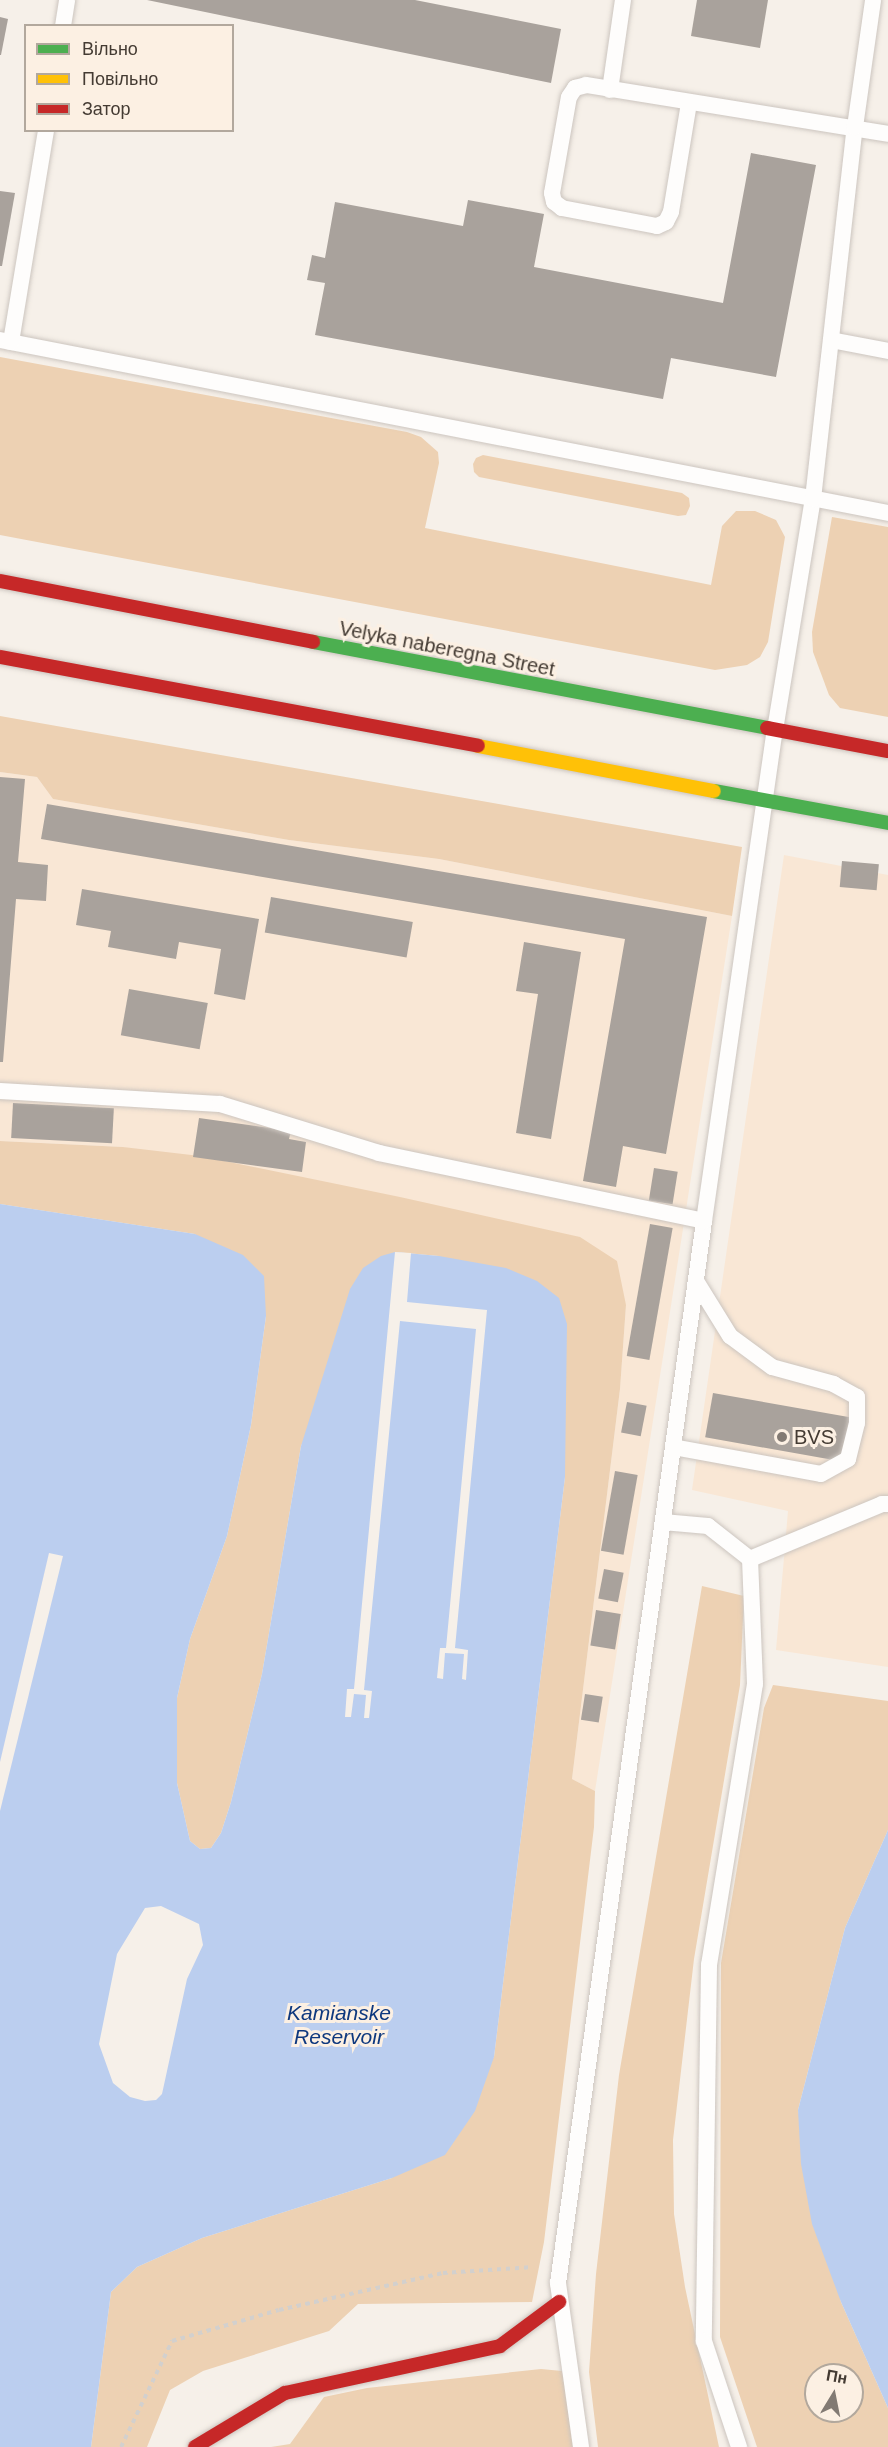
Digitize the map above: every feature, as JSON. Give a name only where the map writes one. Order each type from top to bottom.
[{"type":"street","name":"Velyka naberegna Street","points":[[0,581],[443,669],[888,751]]},
{"type":"street","points":[[0,657],[888,823]]},
{"type":"street","points":[[195,2447],[285,2394],[500,2346],[559,2301]]},
{"type":"lane","points":[[63,24],[67,0]]},
{"type":"lane","points":[[610,90],[623,0]]},
{"type":"lane","points":[[581,2447],[571,2364],[559,2301],[561,2265],[704,1221],[775,730],[813,499],[855,127],[873,0]]},
{"type":"lane","points":[[689,103],[671,212],[666,222],[657,226],[562,208],[555,202],[552,193],[569,97],[575,88],[586,85],[888,134]]},
{"type":"lane","points":[[46,132],[6,341],[888,513]]},
{"type":"lane","points":[[831,340],[888,351]]},
{"type":"lane","points":[[0,1091],[220,1104],[379,1153],[704,1221]]},
{"type":"lane","points":[[673,1447],[821,1474],[848,1459],[857,1423],[857,1396],[834,1384],[772,1366],[730,1336],[696,1281]]},
{"type":"lane","points":[[750,1559],[882,1504],[888,1504]]},
{"type":"lane","points":[[663,1522],[708,1526],[750,1559],[755,1684],[709,1965],[704,2341],[739,2447]]},
{"type":"path","points":[[121,2447],[172,2341],[279,2310],[444,2273],[561,2265]]},
{"type":"shaded area","points":[[0,357],[407,432],[421,437],[438,452],[439,463],[425,528],[711,585],[722,526],[736,511],[755,511],[776,520],[785,537],[768,642],[760,657],[747,665],[715,670],[0,535]]},
{"type":"shaded area","points":[[483,455],[682,493],[689,498],[690,506],[686,515],[678,516],[479,477],[474,472],[473,464],[476,458]]},
{"type":"shaded area","points":[[832,517],[888,527],[888,717],[840,708],[829,695],[813,652],[812,632]]},
{"type":"shaded area","points":[[0,716],[742,847],[732,916],[439,859],[289,840],[53,799],[37,777],[0,772]]},
{"type":"shaded area","points":[[0,772],[37,777],[53,799],[289,840],[439,859],[732,916],[595,1791],[572,1779],[620,1389],[626,1305],[123,1147],[0,1141]]},
{"type":"shaded area","points":[[784,855],[888,875],[888,1667],[776,1650],[788,1511],[692,1490]]},
{"type":"shaded area","points":[[0,1141],[123,1147],[200,1156],[580,1237],[617,1261],[626,1305],[620,1389],[572,1779],[595,1791],[594,1827],[544,2242],[532,2302],[358,2304],[329,2331],[203,2371],[170,2390],[147,2447],[91,2447],[111,2292],[137,2267],[202,2238],[392,2178],[494,2057],[565,1477],[439,1256],[395,1252],[301,1446],[262,1674],[231,1802],[221,1833],[211,1848],[200,1849],[190,1841],[177,1783],[177,1698],[190,1639],[227,1536],[251,1425],[266,1316],[195,1234],[0,1204]]},
{"type":"shaded area","points":[[702,1586],[744,1596],[740,1685],[694,1959],[673,2140],[674,2214],[685,2287],[719,2447],[598,2447],[589,2372],[596,2274],[619,2075]]},
{"type":"shaded area","points":[[773,1685],[888,1701],[888,1830],[845,1928],[798,2110],[841,2302],[888,2408],[888,2447],[757,2447],[720,2337],[721,1963],[764,1708]]},
{"type":"shaded area","points":[[541,2369],[562,2371],[569,2389],[576,2447],[271,2447],[290,2444],[324,2397],[367,2388]]},
{"type":"water","name":"Kamianske Reservoir","points":[[0,1204],[195,1234],[243,1255],[264,1276],[266,1316],[251,1425],[227,1536],[190,1639],[177,1698],[177,1783],[190,1841],[200,1849],[211,1848],[221,1833],[231,1802],[262,1674],[301,1446],[350,1289],[363,1268],[381,1256],[395,1252],[439,1256],[506,1268],[537,1281],[559,1298],[567,1324],[565,1477],[494,2057],[475,2111],[445,2155],[392,2178],[202,2238],[137,2267],[111,2292],[91,2447],[0,2447]],"holes":[[[161,1906],[199,1924],[203,1945],[187,1979],[162,2094],[156,2100],[145,2101],[130,2097],[113,2083],[99,2044],[117,1954],[145,1908]]]},
{"type":"water","points":[[888,1830],[888,2408],[841,2302],[812,2224],[801,2164],[798,2110],[845,1928]]},
{"type":"pier","points":[[395,1252],[411,1253],[407,1302],[487,1310],[455,1648],[468,1650],[466,1680],[462,1679],[464,1654],[445,1653],[443,1679],[437,1678],[440,1648],[446,1648],[476,1329],[400,1321],[364,1690],[372,1691],[369,1718],[364,1718],[366,1695],[354,1694],[351,1717],[345,1717],[347,1689],[354,1689]]},
{"type":"pier","points":[[49,1553],[63,1556],[0,1811],[0,1762]]},
{"type":"building","points":[[147,0],[415,0],[561,29],[551,83]]},
{"type":"building","points":[[697,0],[768,0],[760,48],[691,36]]},
{"type":"building","points":[[0,17],[8,19],[1,55],[0,55]]},
{"type":"building","points":[[751,153],[816,165],[776,377],[671,358],[663,399],[315,335],[325,283],[307,280],[312,255],[325,258],[335,202],[463,226],[468,200],[544,214],[534,267],[723,303]]},
{"type":"building","points":[[0,191],[15,193],[2,266],[0,266]]},
{"type":"building","points":[[0,777],[25,779],[18,862],[48,865],[46,901],[16,899],[3,1062],[0,1062]]},
{"type":"building","points":[[47,804],[707,917],[666,1154],[623,1146],[616,1187],[583,1181],[625,939],[41,839]]},
{"type":"building","points":[[842,861],[879,864],[877,890],[840,887]]},
{"type":"building","points":[[82,889],[259,919],[245,1000],[214,994],[221,949],[179,942],[176,959],[108,947],[111,931],[76,925]]},
{"type":"building","points":[[271,897],[413,922],[407,957],[265,932]]},
{"type":"building","points":[[524,942],[581,952],[551,1139],[516,1133],[538,994],[516,991]]},
{"type":"building","points":[[129,989],[208,1003],[200,1049],[121,1035]]},
{"type":"building","points":[[13,1103],[114,1108],[112,1143],[11,1138]]},
{"type":"building","points":[[199,1118],[291,1131],[289,1139],[306,1142],[302,1172],[193,1157]]},
{"type":"building","points":[[654,1168],[678,1172],[673,1204],[649,1201]]},
{"type":"building","points":[[650,1224],[673,1228],[649,1360],[627,1356]]},
{"type":"building","points":[[713,1393],[850,1417],[842,1461],[705,1437]]},
{"type":"building","points":[[627,1402],[647,1406],[641,1436],[621,1432]]},
{"type":"building","points":[[615,1471],[638,1475],[624,1555],[601,1551]]},
{"type":"building","points":[[604,1569],[624,1573],[618,1602],[598,1598]]},
{"type":"building","points":[[596,1610],[621,1614],[615,1649],[590,1646]]},
{"type":"building","points":[[585,1694],[603,1697],[599,1722],[581,1720]]},
{"type":"traffic: fast","points":[[313,642],[767,728]]},
{"type":"traffic: fast","points":[[714,791],[888,823]]},
{"type":"traffic: slow","points":[[478,746],[714,791]]},
{"type":"traffic: jam","points":[[0,581],[313,642]]},
{"type":"traffic: jam","points":[[0,657],[478,746]]},
{"type":"traffic: jam","points":[[767,728],[888,751]]},
{"type":"traffic: jam","points":[[195,2447],[285,2393],[500,2346],[559,2302]]},
{"type":"place","name":"BVS","points":[[782,1437]]}]
